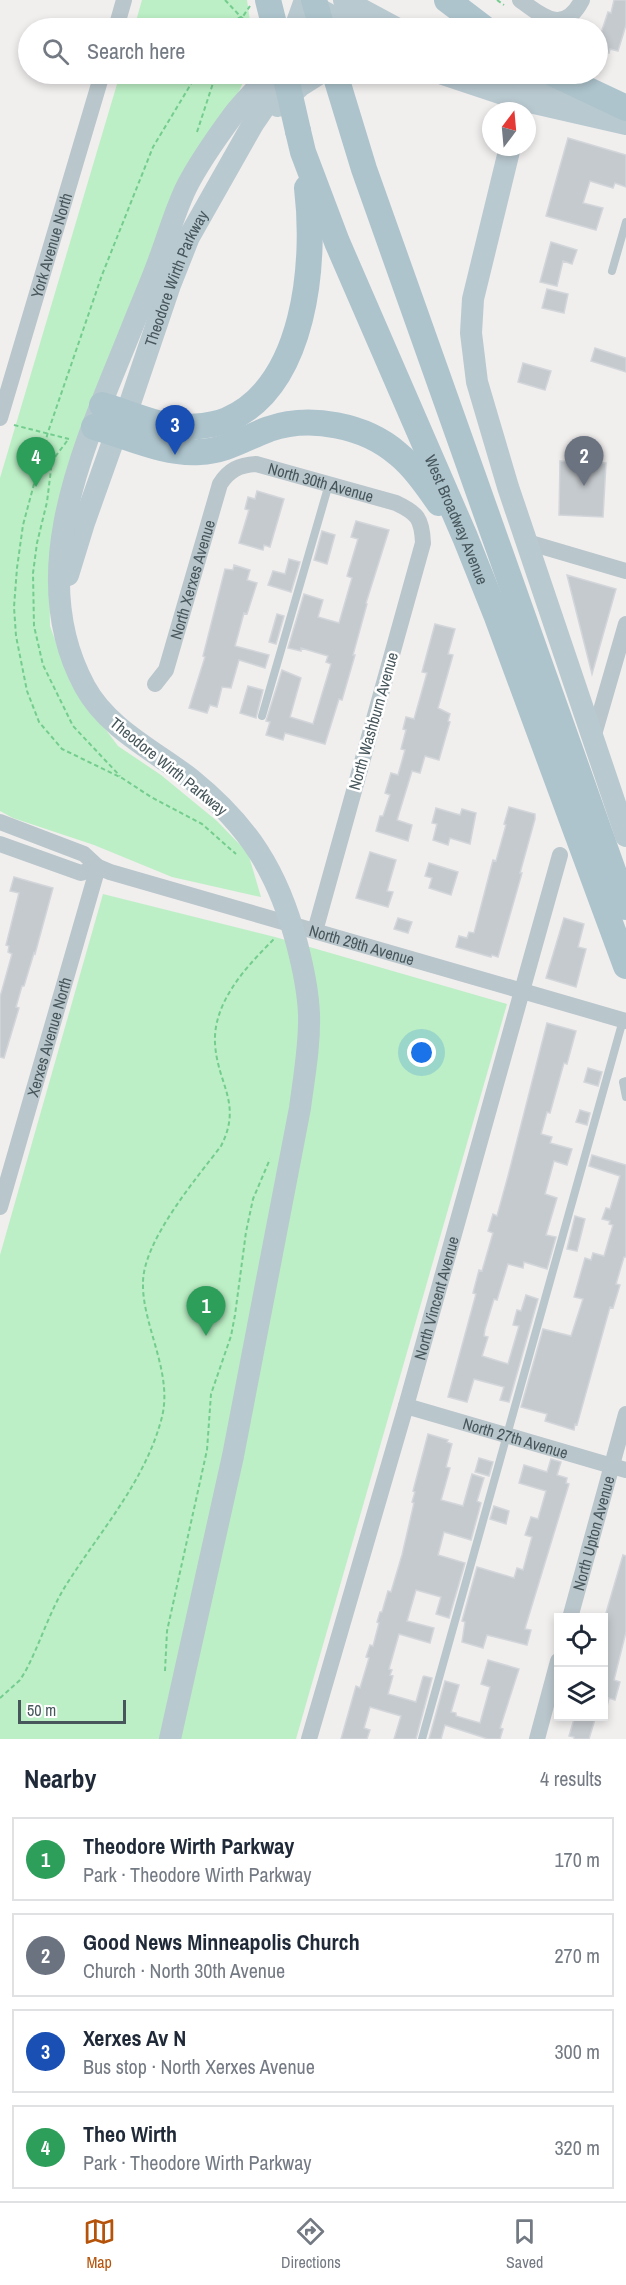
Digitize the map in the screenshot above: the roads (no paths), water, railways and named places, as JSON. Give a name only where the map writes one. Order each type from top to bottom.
[{"type":"main road","points":[[268,0],[272,18]]},
{"type":"main road","points":[[447,0],[471,18]]},
{"type":"main road","name":"West Broadway Avenue","points":[[288,84],[301,141],[337,242],[465,537],[626,966]]},
{"type":"main road","name":"West Broadway Avenue","points":[[338,84],[364,169],[626,907]]},
{"type":"main road","points":[[575,84],[626,108]]},
{"type":"main road","points":[[110,419],[188,427],[213,424],[226,420],[246,408],[279,375],[287,360],[296,329],[307,273],[311,223],[301,141]]},
{"type":"main road","points":[[110,419],[171,450],[197,452],[213,451],[234,445],[269,429],[295,423],[321,423],[366,434],[400,455],[465,537]]},
{"type":"street","points":[[119,18],[124,0]]},
{"type":"street","points":[[344,0],[377,18]]},
{"type":"street","points":[[520,0],[545,18]]},
{"type":"street","points":[[567,18],[576,11],[582,0]]},
{"type":"street","points":[[313,9],[332,18]]},
{"type":"street","name":"York Avenue North","points":[[5,421],[4,391],[99,84]]},
{"type":"street","name":"Theodore Wirth Parkway","points":[[110,419],[187,187],[236,112],[260,84]]},
{"type":"street","name":"Theodore Wirth Parkway","points":[[170,1739],[233,1456],[300,1108],[307,1058],[309,1014],[303,968],[285,929],[281,891],[244,830],[220,804],[193,781],[129,736],[104,712],[86,689],[65,634],[60,599],[61,539],[64,516],[85,449],[110,419],[189,237],[253,124],[279,84]]},
{"type":"street","points":[[243,145],[303,84]]},
{"type":"street","points":[[466,84],[510,102]]},
{"type":"street","points":[[508,84],[518,102]]},
{"type":"street","points":[[539,84],[626,115]]},
{"type":"street","points":[[536,109],[626,124]]},
{"type":"street","points":[[508,156],[477,276],[472,307],[471,333],[477,382],[526,542],[626,836]]},
{"type":"street","name":"North 30th Avenue","points":[[228,472],[244,465],[256,464],[396,503],[414,512]]},
{"type":"street","name":"North Xerxes Avenue","points":[[155,684],[166,670],[220,484],[228,472]]},
{"type":"street","name":"North Washburn Avenue","points":[[315,931],[423,543],[422,527],[414,512]]},
{"type":"street","points":[[526,542],[626,571]]},
{"type":"street","points":[[593,738],[626,624]]},
{"type":"street","points":[[0,822],[84,854],[98,867],[81,873],[0,844]]},
{"type":"street","name":"North Vincent Avenue","points":[[309,1739],[406,1406],[560,855]]},
{"type":"street","name":"North 29th Avenue","points":[[98,867],[285,929],[315,931],[625,1021]]},
{"type":"street","name":"Xerxes Avenue North","points":[[0,1207],[98,867]]},
{"type":"street","name":"North 27th Avenue","points":[[406,1406],[619,1468]]},
{"type":"street","name":"North Upton Avenue","points":[[571,1613],[619,1468],[626,1414]]},
{"type":"street","points":[[537,1739],[556,1667]]},
{"type":"lane","points":[[612,271],[626,222]]},
{"type":"lane","points":[[262,716],[329,484]]},
{"type":"lane","points":[[422,1739],[625,1021]]},
{"type":"lane","points":[[626,1081],[623,1082],[626,1097]]},
{"type":"place","name":"Xerxes Av N","points":[[175,455]]},
{"type":"place","name":"Good News Minneapolis Church","points":[[584,486]]},
{"type":"place","name":"Theo Wirth","points":[[36,487]]},
{"type":"place","name":"Theodore Wirth Parkway","points":[[206,1336]]}]
